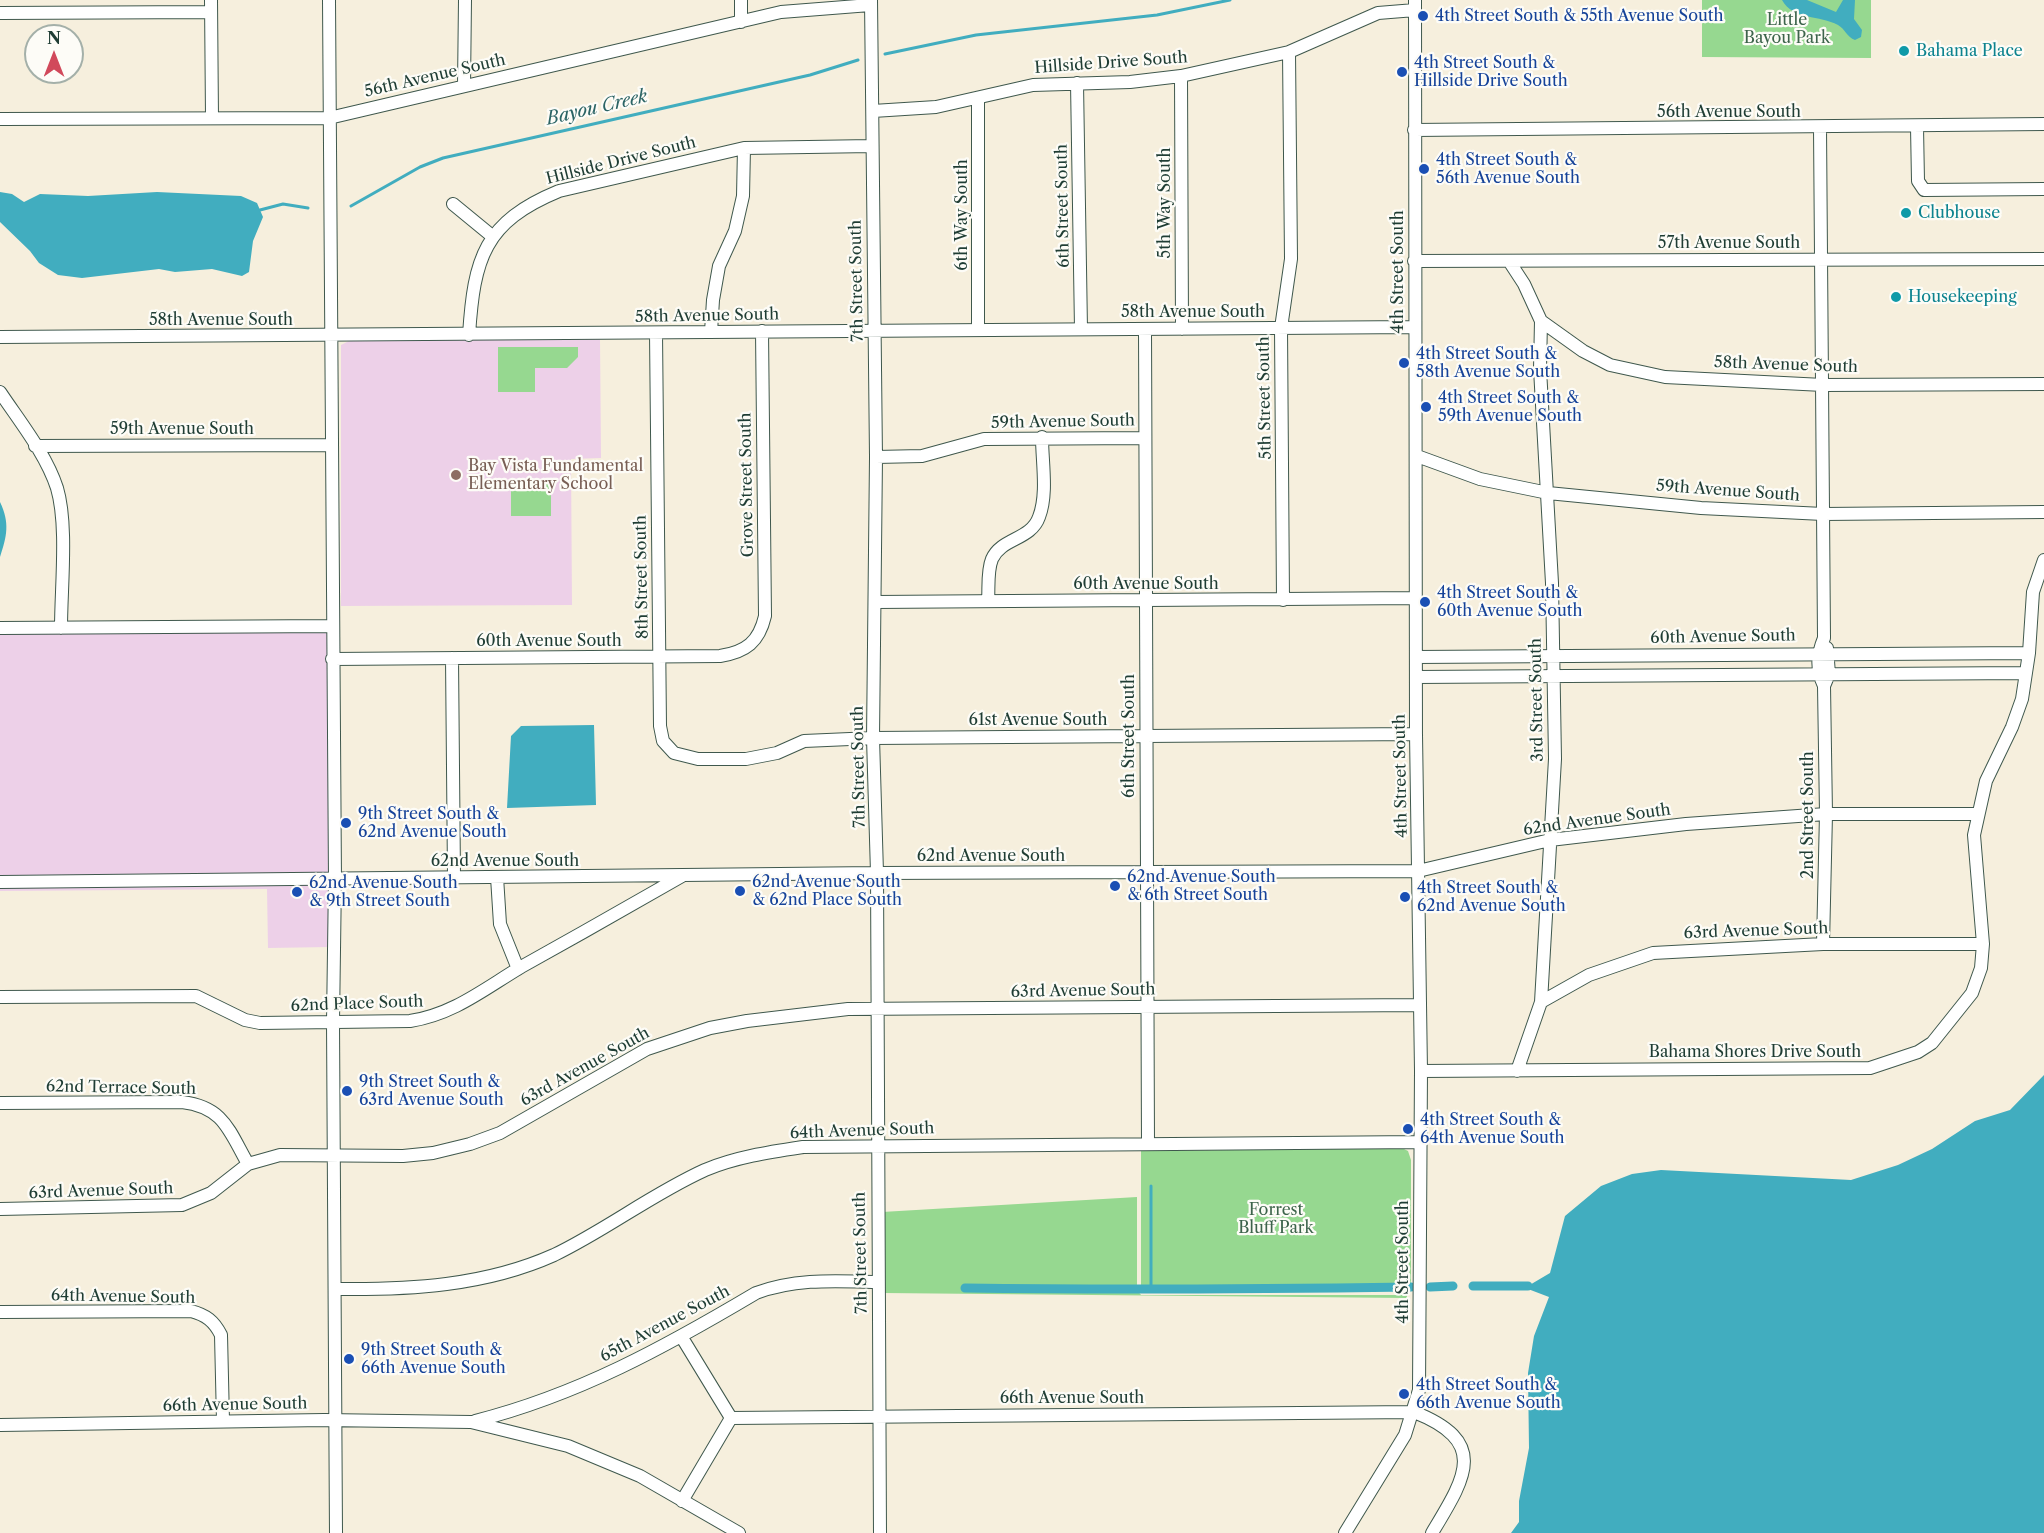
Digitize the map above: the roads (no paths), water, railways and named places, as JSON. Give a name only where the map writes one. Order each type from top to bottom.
[{"type":"street","points":[[329,0],[330,446],[335,878],[333,1022],[336,1533]]},
{"type":"street","points":[[464,86],[465,0]]},
{"type":"street","points":[[741,0],[741,22]]},
{"type":"street","name":"56th Avenue South","points":[[0,119],[329,118],[781,12],[870,3]]},
{"type":"street","name":"7th Street South","points":[[870,3],[876,457],[873,738],[877,873],[876,1146],[880,1533]]},
{"type":"street","name":"Hillside Drive South","points":[[873,111],[936,107],[1034,85],[1181,76],[1289,52],[1378,13],[1415,5]]},
{"type":"street","name":"4th Street South","points":[[1345,1533],[1405,1435],[1414,1412],[1419,1380],[1421,1071],[1416,734],[1415,5]]},
{"type":"street","points":[[0,13],[211,6],[212,117]]},
{"type":"street","name":"5th Street South","points":[[1283,600],[1281,328],[1291,259],[1289,52]]},
{"type":"street","name":"5th Way South","points":[[1181,76],[1182,329]]},
{"type":"street","name":"6th Street South","points":[[1077,83],[1081,329]]},
{"type":"street","name":"6th Way South","points":[[978,99],[978,330]]},
{"type":"street","name":"56th Avenue South","points":[[1414,130],[1820,128],[2044,124]]},
{"type":"street","points":[[1917,126],[1918,181],[1924,190],[2044,189]]},
{"type":"street","name":"2nd Street South","points":[[1820,128],[1827,814],[1823,944]]},
{"type":"street","name":"Hillside Drive South","points":[[469,335],[472,287],[480,261],[492,236],[534,201],[560,191],[744,148],[872,146]]},
{"type":"street","points":[[711,332],[713,300],[719,266],[735,231],[743,196],[744,148]]},
{"type":"street","points":[[453,204],[492,236]]},
{"type":"street","name":"57th Avenue South","points":[[1414,261],[2044,259]]},
{"type":"street","name":"3rd Street South","points":[[1509,261],[1524,284],[1541,321],[1540,369],[1548,493],[1555,759],[1541,1002],[1517,1071]]},
{"type":"street","name":"58th Avenue South","points":[[1541,321],[1583,351],[1610,365],[1665,377],[1823,385],[2044,384]]},
{"type":"street","name":"58th Avenue South","points":[[0,337],[1415,327]]},
{"type":"street","name":"6th Street South","points":[[1145,329],[1148,1144]]},
{"type":"street","name":"Grove Street South","points":[[758,636],[765,616],[762,331]]},
{"type":"street","name":"8th Street South","points":[[656,333],[660,726],[663,741],[674,753],[684,757],[736,759]]},
{"type":"street","points":[[0,392],[51,473],[61,508],[61,627]]},
{"type":"street","points":[[988,601],[992,559],[1003,546],[1020,539],[1033,528],[1039,518],[1043,503],[1042,437]]},
{"type":"street","name":"59th Avenue South","points":[[876,457],[922,456],[984,439],[1144,438]]},
{"type":"street","name":"59th Avenue South","points":[[35,446],[330,446]]},
{"type":"street","name":"59th Avenue South","points":[[1417,456],[1480,479],[1548,493],[1701,508],[1823,514],[2044,512]]},
{"type":"street","name":"Bahama Shores Drive South","points":[[1421,1071],[1870,1068],[1910,1056],[1932,1043],[1972,993],[1981,968],[1983,944],[1974,846],[1977,814],[1986,781],[2019,708],[2030,652],[2033,592],[2044,560]]},
{"type":"street","name":"60th Avenue South","points":[[876,602],[1416,598]]},
{"type":"street","points":[[0,628],[332,626]]},
{"type":"street","name":"60th Avenue South","points":[[332,659],[659,657],[735,653],[749,648],[758,636]]},
{"type":"street","name":"60th Avenue South","points":[[1416,657],[2030,652]]},
{"type":"street","points":[[452,658],[454,878]]},
{"type":"street","points":[[1416,677],[1553,675],[1824,678],[2026,673]]},
{"type":"street","name":"61st Avenue South","points":[[736,759],[777,753],[804,741],[873,738],[1416,734]]},
{"type":"street","name":"62nd Avenue South","points":[[0,882],[877,873],[1418,871],[1550,840],[1686,824],[1827,814],[1977,814]]},
{"type":"street","name":"62nd Place South","points":[[0,997],[196,996],[245,1020],[260,1023],[410,1021],[427,1018],[459,1006],[518,969],[683,876]]},
{"type":"street","points":[[497,877],[500,924],[518,969]]},
{"type":"street","name":"63rd Avenue South","points":[[1541,1002],[1589,975],[1653,952],[1823,944],[1983,944]]},
{"type":"street","name":"63rd Avenue South","points":[[0,1209],[182,1205],[211,1193],[248,1164],[280,1155],[403,1156],[433,1153],[470,1144],[500,1133],[648,1049],[710,1028],[848,1009],[1419,1005]]},
{"type":"street","name":"62nd Terrace South","points":[[0,1103],[182,1102],[201,1105],[215,1112],[220,1118],[248,1164]]},
{"type":"street","name":"64th Avenue South","points":[[335,1289],[395,1290],[438,1286],[517,1269],[554,1255],[706,1170],[770,1152],[803,1147],[1420,1142]]},
{"type":"street","name":"65th Avenue South","points":[[471,1422],[565,1394],[621,1369],[756,1293],[775,1286],[797,1281],[878,1282]]},
{"type":"street","name":"64th Avenue South","points":[[0,1312],[191,1311],[203,1315],[215,1323],[222,1335],[223,1421]]},
{"type":"street","points":[[681,1336],[731,1418],[682,1501]]},
{"type":"street","points":[[1414,1412],[1437,1421],[1460,1444],[1465,1457],[1465,1470],[1455,1495],[1432,1533]]},
{"type":"street","name":"66th Avenue South","points":[[731,1418],[1414,1412]]},
{"type":"street","name":"66th Avenue South","points":[[0,1425],[336,1420],[471,1422]]},
{"type":"street","points":[[471,1422],[568,1446],[640,1476],[739,1533]]},
{"type":"water","points":[[1782,0],[1807,0],[1836,12],[1843,0],[1855,0],[1854,19],[1862,30],[1861,37],[1855,40],[1838,25],[1793,11]]},
{"type":"water","points":[[0,192],[12,194],[24,202],[40,194],[88,196],[157,192],[241,196],[257,203],[263,217],[253,241],[249,272],[242,276],[212,269],[175,272],[159,269],[82,278],[58,275],[39,263],[0,222]]},
{"type":"water","points":[[0,502],[5,516],[6,530],[0,557]]},
{"type":"water","points":[[594,725],[596,805],[507,808],[511,736],[521,726]]},
{"type":"water","points":[[2044,1075],[2044,1533],[1511,1533],[1519,1522],[1519,1501],[1529,1448],[1528,1373],[1534,1336],[1549,1297],[1528,1289],[1528,1286],[1550,1273],[1565,1216],[1601,1186],[1632,1174],[1661,1170],[1851,1180],[1898,1165],[1932,1149],[1975,1121],[2010,1110]]},
{"type":"waterway","name":"Bayou Creek","points":[[885,54],[976,35],[1157,15],[1230,0]]},
{"type":"waterway","name":"Bayou Creek","points":[[351,206],[420,167],[443,158],[810,75],[858,60]]},
{"type":"waterway","name":"Bayou Creek","points":[[260,210],[283,204],[308,208]]},
{"type":"waterway","points":[[1151,1186],[1151,1290]]},
{"type":"waterway","points":[[1430,1287],[1453,1286]]},
{"type":"waterway","points":[[1473,1286],[1528,1286]]},
{"type":"waterway","points":[[965,1288],[1411,1287]]},
{"type":"place","name":"4th Street South & 55th Avenue South","points":[[1423,16]]},
{"type":"place","name":"Bahama Place","points":[[1904,51]]},
{"type":"place","name":"4th Street South & Hillside Drive South","points":[[1402,72]]},
{"type":"place","name":"4th Street South & 56th Avenue South","points":[[1424,169]]},
{"type":"place","name":"Clubhouse","points":[[1906,213]]},
{"type":"place","name":"Housekeeping","points":[[1896,297]]},
{"type":"place","name":"4th Street South & 58th Avenue South","points":[[1404,363]]},
{"type":"place","name":"4th Street South & 59th Avenue South","points":[[1426,407]]},
{"type":"place","name":"Bay Vista Fundamental Elementary School","points":[[456,475]]},
{"type":"place","name":"4th Street South & 60th Avenue South","points":[[1425,602]]},
{"type":"place","name":"9th Street South & 62nd Avenue South","points":[[346,823]]},
{"type":"place","name":"62nd Avenue South & 6th Street South","points":[[1115,886]]},
{"type":"place","name":"62nd Avenue South & 62nd Place South","points":[[740,891]]},
{"type":"place","name":"62nd Avenue South & 9th Street South","points":[[297,892]]},
{"type":"place","name":"4th Street South & 62nd Avenue South","points":[[1405,897]]},
{"type":"place","name":"9th Street South & 63rd Avenue South","points":[[347,1091]]},
{"type":"place","name":"4th Street South & 64th Avenue South","points":[[1408,1129]]},
{"type":"place","name":"9th Street South & 66th Avenue South","points":[[349,1359]]},
{"type":"place","name":"4th Street South & 66th Avenue South","points":[[1404,1394]]},
{"type":"park label","name":"Little Bayou Park","points":[[1787,29]]},
{"type":"park label","name":"Forrest Bluff Park","points":[[1276,1219]]}]
